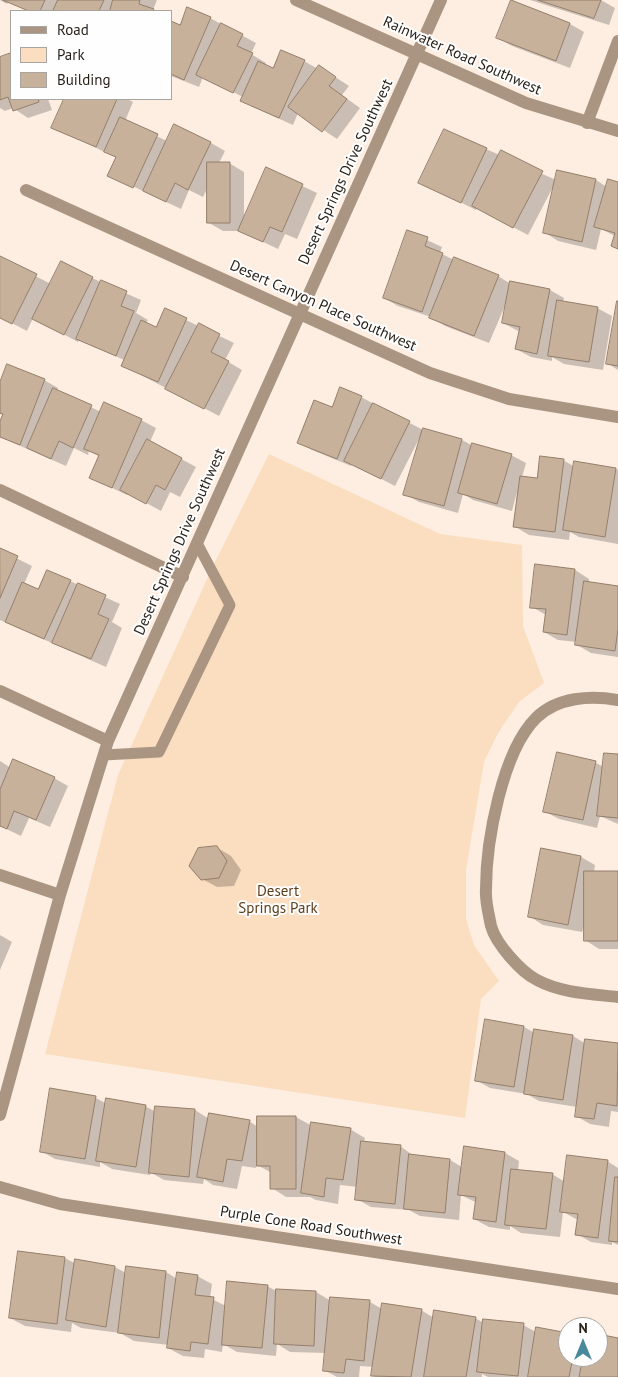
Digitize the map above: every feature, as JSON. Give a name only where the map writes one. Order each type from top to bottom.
[{"type":"street","name":"Rainwater Road Southwest","points":[[296,0],[526,104],[618,131]]},
{"type":"street","name":"Desert Springs Drive Southwest","points":[[0,1115],[60,895],[108,741],[198,545],[441,0]]},
{"type":"street","points":[[587,123],[618,41]]},
{"type":"street","name":"Desert Canyon Place Southwest","points":[[26,190],[430,373],[509,399],[618,416]]},
{"type":"street","points":[[0,490],[183,577]]},
{"type":"street","points":[[0,692],[108,741]]},
{"type":"street","points":[[618,700],[580,697],[556,706],[537,717],[522,736],[510,759],[492,832],[486,890],[492,929],[508,955],[536,980],[562,989],[618,997]]},
{"type":"street","points":[[0,876],[60,895]]},
{"type":"street","name":"Purple Cone Road Southwest","points":[[0,1188],[69,1205],[618,1289]]},
{"type":"lane","points":[[104,755],[159,752],[230,605],[198,545]]},
{"type":"green space","name":"Desert Springs Park","points":[[269,454],[440,534],[522,545],[523,626],[544,683],[519,702],[498,733],[484,762],[466,870],[466,919],[474,945],[499,981],[481,999],[465,1118],[45,1054],[118,775],[213,566]]},
{"type":"building","points":[[3,0],[45,0],[40,10],[27,10]]},
{"type":"building","points":[[58,0],[104,0],[99,10],[53,10]]},
{"type":"building","points":[[113,0],[140,0],[139,4],[154,9],[154,10],[110,10]]},
{"type":"building","points":[[511,0],[570,23],[556,61],[496,38]]},
{"type":"building","points":[[538,0],[601,0],[594,18]]},
{"type":"building","points":[[187,7],[211,17],[184,80],[172,74],[172,21],[180,25]]},
{"type":"building","points":[[221,23],[243,34],[237,46],[253,53],[233,93],[196,75]]},
{"type":"building","points":[[281,50],[305,60],[279,118],[240,101],[258,61],[273,68]]},
{"type":"building","points":[[10,53],[10,100],[38,100],[39,102],[13,111],[8,97],[0,100],[0,57]]},
{"type":"building","points":[[319,65],[336,77],[329,86],[347,99],[322,132],[288,107]]},
{"type":"building","points":[[64,100],[117,100],[96,147],[51,128]]},
{"type":"building","points":[[120,117],[158,134],[133,188],[107,176],[116,157],[104,152]]},
{"type":"building","points":[[174,124],[211,142],[188,190],[175,183],[166,202],[143,191]]},
{"type":"building","points":[[444,129],[487,148],[461,203],[418,183]]},
{"type":"building","points":[[501,150],[543,171],[513,228],[472,206]]},
{"type":"building","points":[[207,162],[230,162],[230,223],[207,223]]},
{"type":"building","points":[[266,167],[303,184],[282,232],[270,227],[263,242],[238,231]]},
{"type":"building","points":[[557,170],[596,179],[582,242],[543,233]]},
{"type":"building","points":[[608,179],[618,182],[618,249],[611,246],[615,233],[594,227]]},
{"type":"building","points":[[407,230],[428,237],[425,246],[443,253],[422,312],[383,298]]},
{"type":"building","points":[[0,256],[37,274],[12,324],[0,318]]},
{"type":"building","points":[[454,257],[499,275],[474,336],[429,318]]},
{"type":"building","points":[[61,261],[93,277],[64,335],[32,319]]},
{"type":"building","points":[[101,280],[127,291],[121,306],[134,311],[116,356],[76,339]]},
{"type":"building","points":[[510,281],[550,289],[537,354],[515,349],[520,327],[502,323]]},
{"type":"building","points":[[557,300],[598,307],[589,362],[548,356]]},
{"type":"building","points":[[618,301],[618,366],[606,364]]},
{"type":"building","points":[[165,308],[187,318],[158,382],[121,366],[141,320],[156,327]]},
{"type":"building","points":[[199,323],[220,334],[211,352],[229,361],[204,409],[165,389]]},
{"type":"building","points":[[7,364],[45,379],[20,445],[0,437],[0,421],[3,414],[0,413],[0,382]]},
{"type":"building","points":[[340,387],[362,396],[337,459],[297,443],[314,400],[332,407]]},
{"type":"building","points":[[53,388],[92,405],[73,448],[59,441],[51,459],[27,448]]},
{"type":"building","points":[[104,402],[142,419],[112,488],[89,478],[99,455],[84,449]]},
{"type":"building","points":[[373,403],[410,421],[381,479],[344,461]]},
{"type":"building","points":[[423,428],[462,439],[444,506],[403,495]]},
{"type":"building","points":[[147,439],[182,458],[165,490],[156,485],[146,504],[120,490]]},
{"type":"building","points":[[472,443],[512,454],[497,504],[458,493]]},
{"type":"building","points":[[540,456],[564,459],[555,532],[513,527],[520,476],[537,478]]},
{"type":"building","points":[[574,461],[616,468],[605,537],[563,530]]},
{"type":"building","points":[[0,548],[18,556],[0,598]]},
{"type":"building","points":[[535,564],[575,569],[567,635],[543,632],[546,609],[530,608]]},
{"type":"building","points":[[47,570],[71,580],[44,639],[5,622],[22,582],[38,589]]},
{"type":"building","points":[[584,581],[618,586],[618,629],[615,651],[575,645]]},
{"type":"building","points":[[78,583],[106,595],[98,614],[109,619],[91,659],[52,643]]},
{"type":"building","points":[[557,752],[596,761],[583,820],[543,812]]},
{"type":"building","points":[[604,753],[618,754],[618,818],[597,816]]},
{"type":"building","points":[[13,759],[55,777],[36,820],[14,811],[7,829],[0,826],[0,790]]},
{"type":"building","points":[[217,846],[227,861],[219,878],[201,880],[189,866],[198,848]]},
{"type":"building","points":[[541,848],[581,856],[568,925],[528,917]]},
{"type":"building","points":[[584,871],[618,871],[618,941],[584,941]]},
{"type":"building","points":[[485,1019],[524,1026],[514,1087],[475,1081]]},
{"type":"building","points":[[534,1029],[573,1035],[563,1100],[524,1094]]},
{"type":"building","points":[[585,1039],[618,1043],[617,1106],[597,1103],[594,1119],[575,1117]]},
{"type":"building","points":[[50,1088],[96,1096],[85,1159],[40,1152]]},
{"type":"building","points":[[106,1098],[146,1105],[136,1167],[96,1161]]},
{"type":"building","points":[[155,1106],[195,1109],[189,1177],[149,1173]]},
{"type":"building","points":[[209,1113],[250,1120],[242,1161],[227,1159],[223,1182],[197,1177]]},
{"type":"building","points":[[257,1116],[296,1116],[296,1189],[270,1189],[270,1166],[257,1166]]},
{"type":"building","points":[[311,1122],[351,1128],[343,1180],[326,1178],[324,1197],[301,1193]]},
{"type":"building","points":[[361,1141],[401,1145],[395,1204],[355,1200]]},
{"type":"building","points":[[464,1146],[505,1152],[496,1222],[473,1219],[476,1197],[458,1195]]},
{"type":"building","points":[[409,1154],[450,1159],[445,1213],[404,1209]]},
{"type":"building","points":[[567,1155],[608,1160],[598,1238],[575,1235],[578,1214],[560,1212]]},
{"type":"building","points":[[511,1169],[553,1173],[546,1229],[505,1225]]},
{"type":"building","points":[[615,1177],[618,1177],[618,1242],[609,1241]]},
{"type":"building","points":[[18,1251],[65,1257],[57,1324],[9,1318]]},
{"type":"building","points":[[75,1259],[115,1266],[106,1327],[66,1320]]},
{"type":"building","points":[[126,1266],[166,1271],[159,1338],[118,1333]]},
{"type":"building","points":[[177,1272],[198,1275],[195,1295],[214,1297],[208,1344],[191,1342],[190,1351],[167,1348]]},
{"type":"building","points":[[227,1281],[268,1285],[262,1348],[222,1345]]},
{"type":"building","points":[[276,1289],[316,1291],[314,1346],[274,1344]]},
{"type":"building","points":[[330,1297],[370,1300],[364,1361],[346,1359],[344,1373],[323,1371]]},
{"type":"building","points":[[382,1303],[422,1309],[411,1377],[371,1376]]},
{"type":"building","points":[[434,1310],[476,1317],[466,1377],[424,1377]]},
{"type":"building","points":[[483,1319],[524,1323],[518,1376],[477,1372]]},
{"type":"building","points":[[536,1327],[558,1331],[558,1367],[571,1367],[569,1377],[528,1377]]},
{"type":"building","points":[[608,1336],[618,1338],[618,1377],[579,1377],[581,1367],[608,1367]]}]
